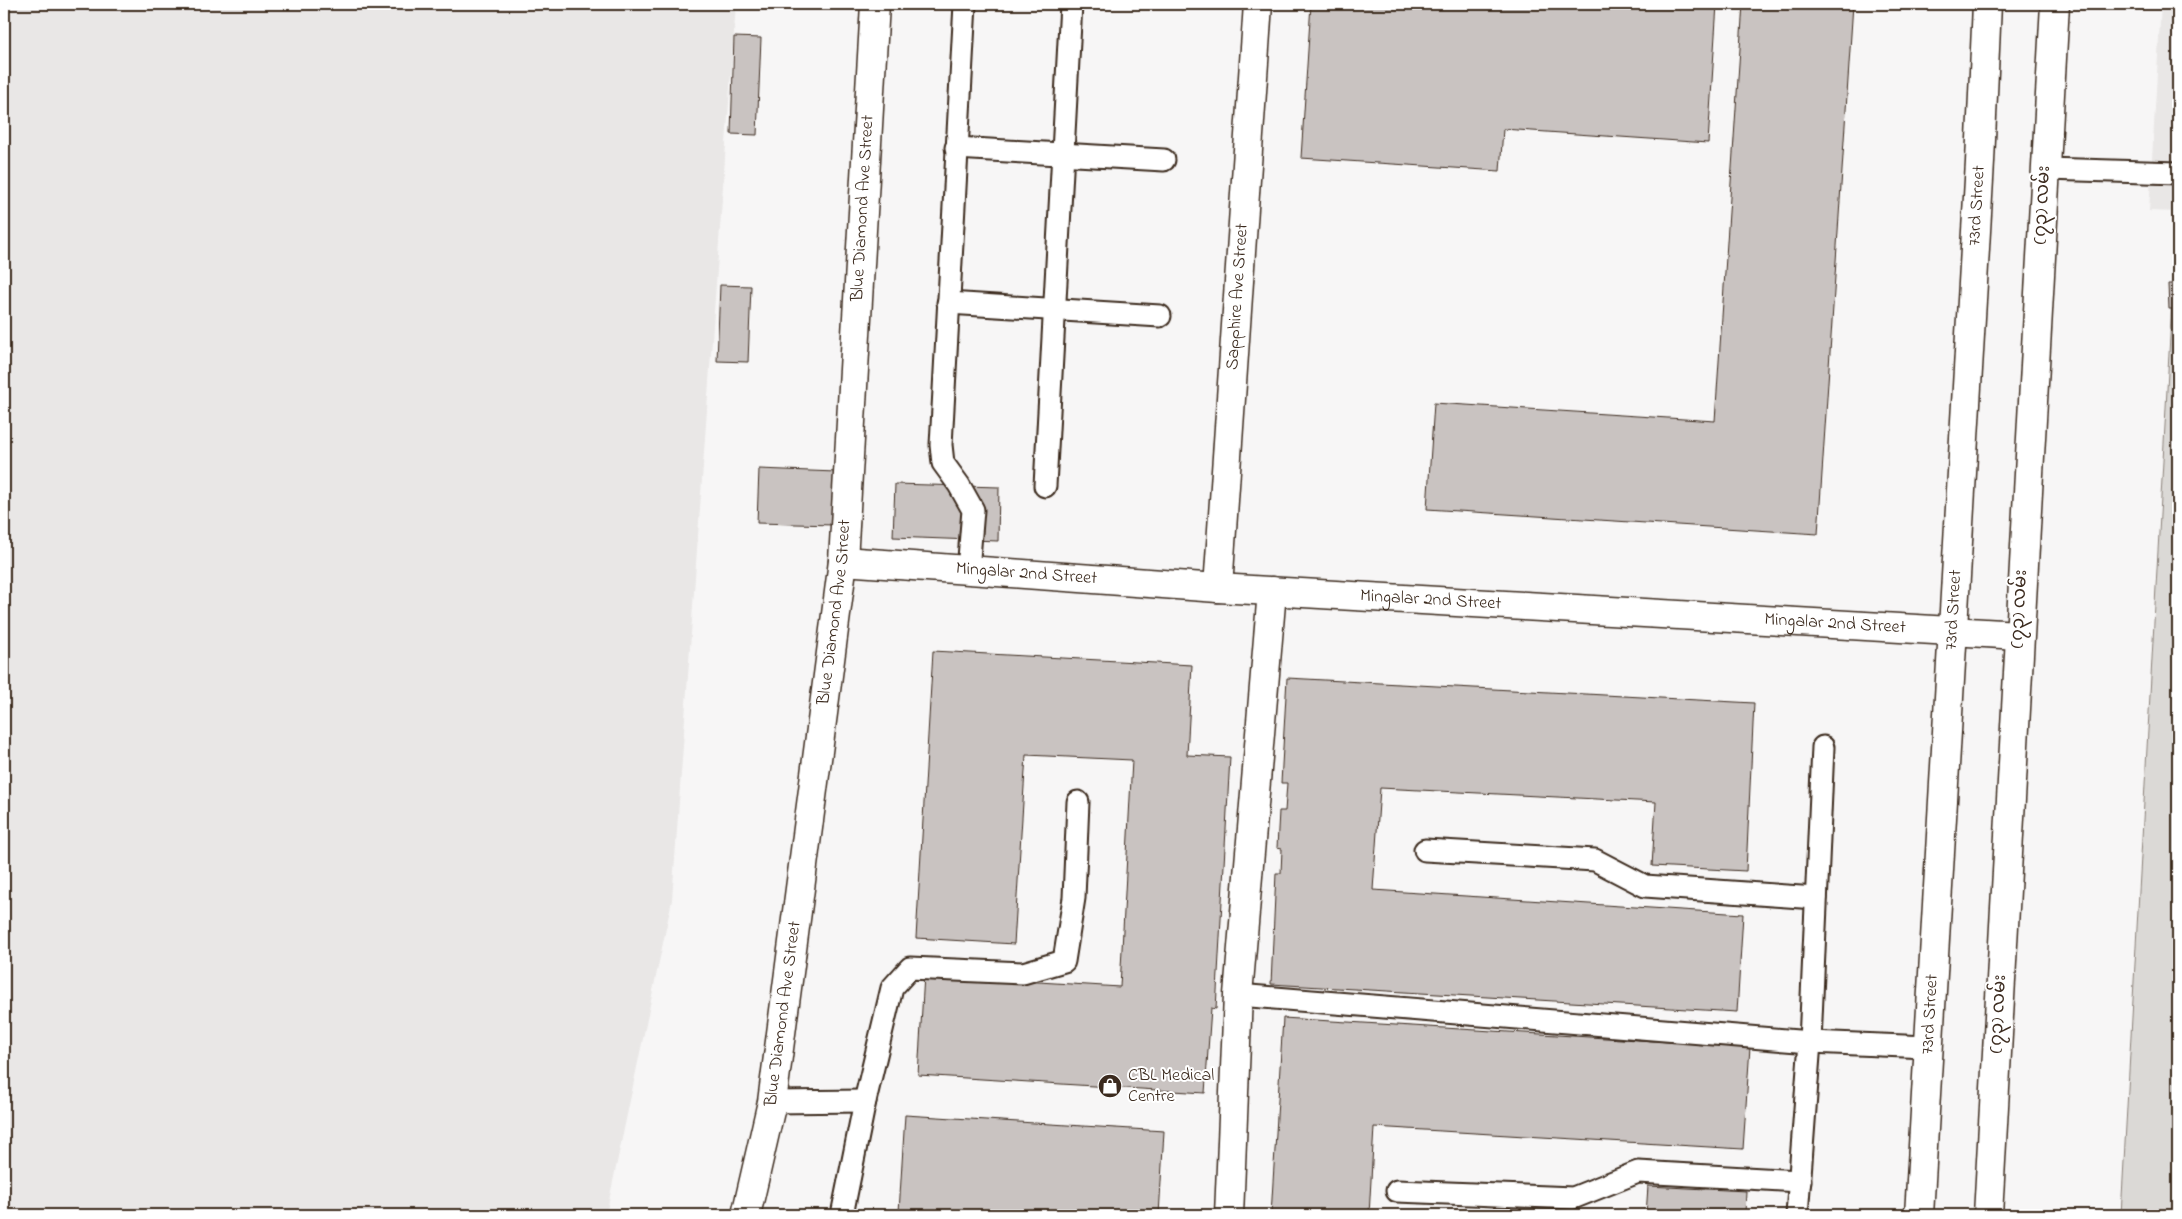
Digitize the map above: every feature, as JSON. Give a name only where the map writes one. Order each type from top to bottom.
[{"type":"street","name":"Blue Diamond Ave Street","points":[[746,1215],[772,1102],[843,562],[875,4]]},
{"type":"street","name":"Sapphire Ave Street","points":[[1218,588],[1258,4]]},
{"type":"street","name":"73rd Street","points":[[1919,1215],[1987,4]]},
{"type":"street","name":"(၇၃) လမ်း","points":[[1988,1215],[2055,4]]},
{"type":"street","name":"Mingalar 2nd Street","points":[[843,562],[1218,588],[2019,635]]},
{"type":"street","points":[[1228,1215],[1238,995],[1272,591]]},
{"type":"lane","points":[[965,4],[941,445],[943,463],[959,485],[973,510],[968,570]]},
{"type":"lane","points":[[1045,486],[1071,4]]},
{"type":"lane","points":[[956,148],[1164,160]]},
{"type":"lane","points":[[2046,169],[2178,173]]},
{"type":"lane","points":[[948,303],[1160,316]]},
{"type":"lane","points":[[1797,1215],[1810,1042],[1823,747]]},
{"type":"lane","points":[[842,1215],[892,988],[910,968],[1023,973],[1064,961],[1074,898],[1078,802]]},
{"type":"lane","points":[[1425,850],[1595,860],[1645,886],[1816,898]]},
{"type":"lane","points":[[1238,995],[1810,1042],[1928,1046]]},
{"type":"lane","points":[[772,1102],[866,1100]]},
{"type":"lane","points":[[1397,1192],[1573,1198],[1638,1172],[1800,1181]]},
{"type":"shaded area","points":[[4,4],[736,4],[672,900],[606,1215],[4,1215]]},
{"type":"shaded area","points":[[2161,4],[2178,4],[2178,212],[2149,211]]},
{"type":"shaded area","points":[[2178,192],[2178,1215],[2121,1215]]},
{"type":"building","points":[[1311,4],[1717,4],[1708,143],[1503,129],[1500,171],[1301,158]]},
{"type":"building","points":[[1743,4],[1853,4],[1818,534],[1427,509],[1434,403],[1715,421]]},
{"type":"building","points":[[734,37],[761,38],[757,135],[731,134]]},
{"type":"building","points":[[2168,284],[2178,284],[2178,309],[2169,309]]},
{"type":"building","points":[[720,285],[751,286],[748,362],[717,361]]},
{"type":"building","points":[[759,469],[836,472],[834,525],[757,523]]},
{"type":"building","points":[[895,484],[999,487],[998,541],[893,537]]},
{"type":"building","points":[[933,651],[1192,665],[1187,755],[1230,757],[1216,1009],[1211,1008],[1205,1093],[918,1075],[924,975],[1120,987],[1132,760],[1026,755],[1014,944],[916,938]]},
{"type":"building","points":[[1287,678],[1754,703],[1746,871],[1652,866],[1656,802],[1380,788],[1373,890],[1743,914],[1737,1012],[1271,984],[1276,873],[1281,873],[1282,849],[1277,848],[1279,811],[1285,811],[1287,783],[1281,783]]},
{"type":"building","points":[[1283,1018],[1750,1047],[1743,1149],[1374,1127],[1369,1215],[1271,1215]]},
{"type":"building","points":[[905,1115],[1164,1131],[1159,1215],[884,1215],[884,1211],[899,1212]]},
{"type":"building","points":[[1648,1186],[1746,1191],[1745,1215],[1646,1215]]},
{"type":"place","name":"CBL Medical Centre","points":[[1110,1086]]}]
